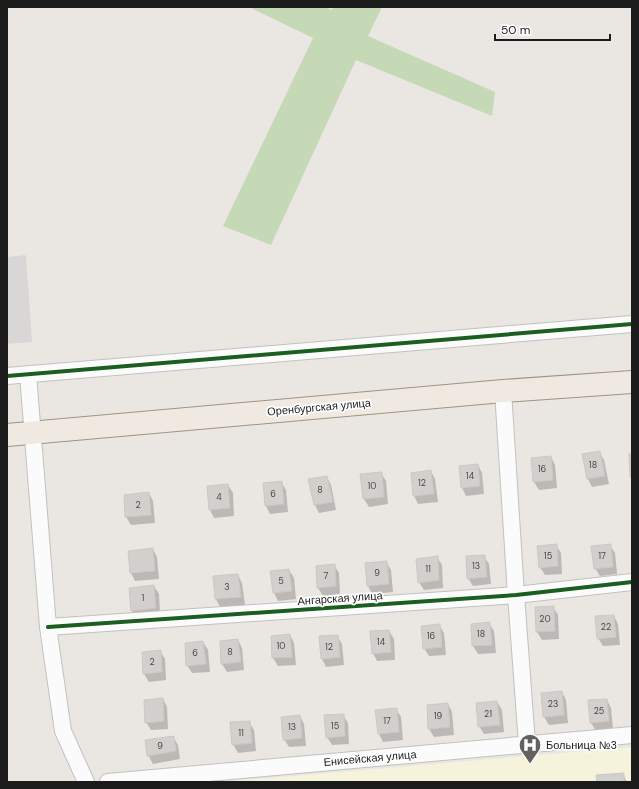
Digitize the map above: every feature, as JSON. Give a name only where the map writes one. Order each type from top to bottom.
[{"type":"main road","name":"Оренбургская улица","points":[[7,435],[503,391],[632,382]]},
{"type":"street","points":[[7,376],[632,324]]},
{"type":"street","points":[[28,374],[48,627],[63,731],[86,782]]},
{"type":"street","points":[[503,391],[526,744]]},
{"type":"street","name":"Ангарская улица","points":[[48,627],[516,595],[632,582]]},
{"type":"street","name":"Енисейская улица","points":[[108,782],[632,735]]},
{"type":"shaded area","points":[[26,255],[32,342],[7,344],[7,257]]},
{"type":"shaded area","name":"Больница №3","points":[[632,747],[632,782],[224,782]]},
{"type":"green space","points":[[249,7],[325,7],[332,10],[333,7],[382,7],[368,36],[495,92],[492,116],[356,60],[271,245],[223,226],[313,38]]},
{"type":"building","points":[[600,451],[605,476],[587,479],[582,454]]},
{"type":"building","points":[[629,454],[632,454],[632,477],[630,477]]},
{"type":"building","points":[[551,456],[553,480],[533,482],[531,458]]},
{"type":"building","points":[[478,464],[480,486],[461,488],[459,466]]},
{"type":"building","points":[[431,470],[434,494],[413,496],[411,473]]},
{"type":"building","points":[[382,472],[384,497],[363,499],[360,474]]},
{"type":"building","points":[[327,476],[333,502],[314,505],[308,479]]},
{"type":"building","points":[[282,481],[284,504],[265,506],[263,483]]},
{"type":"building","points":[[228,484],[230,508],[209,510],[207,486]]},
{"type":"building","points":[[149,492],[151,515],[125,517],[124,495]]},
{"type":"building","points":[[557,544],[558,566],[539,568],[537,546]]},
{"type":"building","points":[[611,544],[613,567],[594,569],[591,546]]},
{"type":"building","points":[[153,548],[155,571],[130,573],[128,551]]},
{"type":"building","points":[[485,555],[487,577],[467,579],[466,556]]},
{"type":"building","points":[[438,556],[439,580],[418,583],[416,559]]},
{"type":"building","points":[[387,561],[389,584],[367,586],[365,563]]},
{"type":"building","points":[[335,564],[336,586],[317,588],[316,566]]},
{"type":"building","points":[[289,569],[292,591],[273,593],[270,571]]},
{"type":"building","points":[[238,574],[241,597],[215,599],[213,576]]},
{"type":"building","points":[[154,585],[156,608],[131,611],[129,588]]},
{"type":"building","points":[[554,606],[555,631],[536,632],[535,607]]},
{"type":"building","points":[[614,615],[616,637],[597,639],[595,616]]},
{"type":"building","points":[[490,622],[492,645],[472,646],[471,624]]},
{"type":"building","points":[[440,624],[442,647],[423,649],[421,626]]},
{"type":"building","points":[[389,630],[391,652],[372,654],[370,631]]},
{"type":"building","points":[[290,634],[292,657],[272,658],[271,636]]},
{"type":"building","points":[[338,635],[340,657],[321,659],[319,636]]},
{"type":"building","points":[[238,639],[241,662],[221,664],[220,641]]},
{"type":"building","points":[[203,641],[206,664],[186,666],[185,643]]},
{"type":"building","points":[[161,650],[162,672],[143,674],[142,652]]},
{"type":"building","points":[[562,691],[564,715],[543,717],[541,693]]},
{"type":"building","points":[[163,698],[164,721],[145,723],[144,700]]},
{"type":"building","points":[[607,699],[609,721],[590,723],[588,700]]},
{"type":"building","points":[[497,701],[500,725],[478,727],[476,703]]},
{"type":"building","points":[[448,703],[450,727],[428,729],[427,705]]},
{"type":"building","points":[[397,708],[399,732],[378,734],[375,710]]},
{"type":"building","points":[[344,714],[345,736],[326,738],[324,715]]},
{"type":"building","points":[[300,715],[302,738],[283,740],[281,717]]},
{"type":"building","points":[[250,721],[252,743],[232,745],[230,722]]},
{"type":"building","points":[[174,736],[176,751],[147,756],[145,740]]},
{"type":"building","points":[[624,773],[624,782],[597,782],[596,775]]},
{"type":"cycle path","points":[[7,376],[632,324]]},
{"type":"cycle path","points":[[48,627],[516,595],[632,582]]},
{"type":"place","name":"Больница №3","points":[[530,764]]}]
